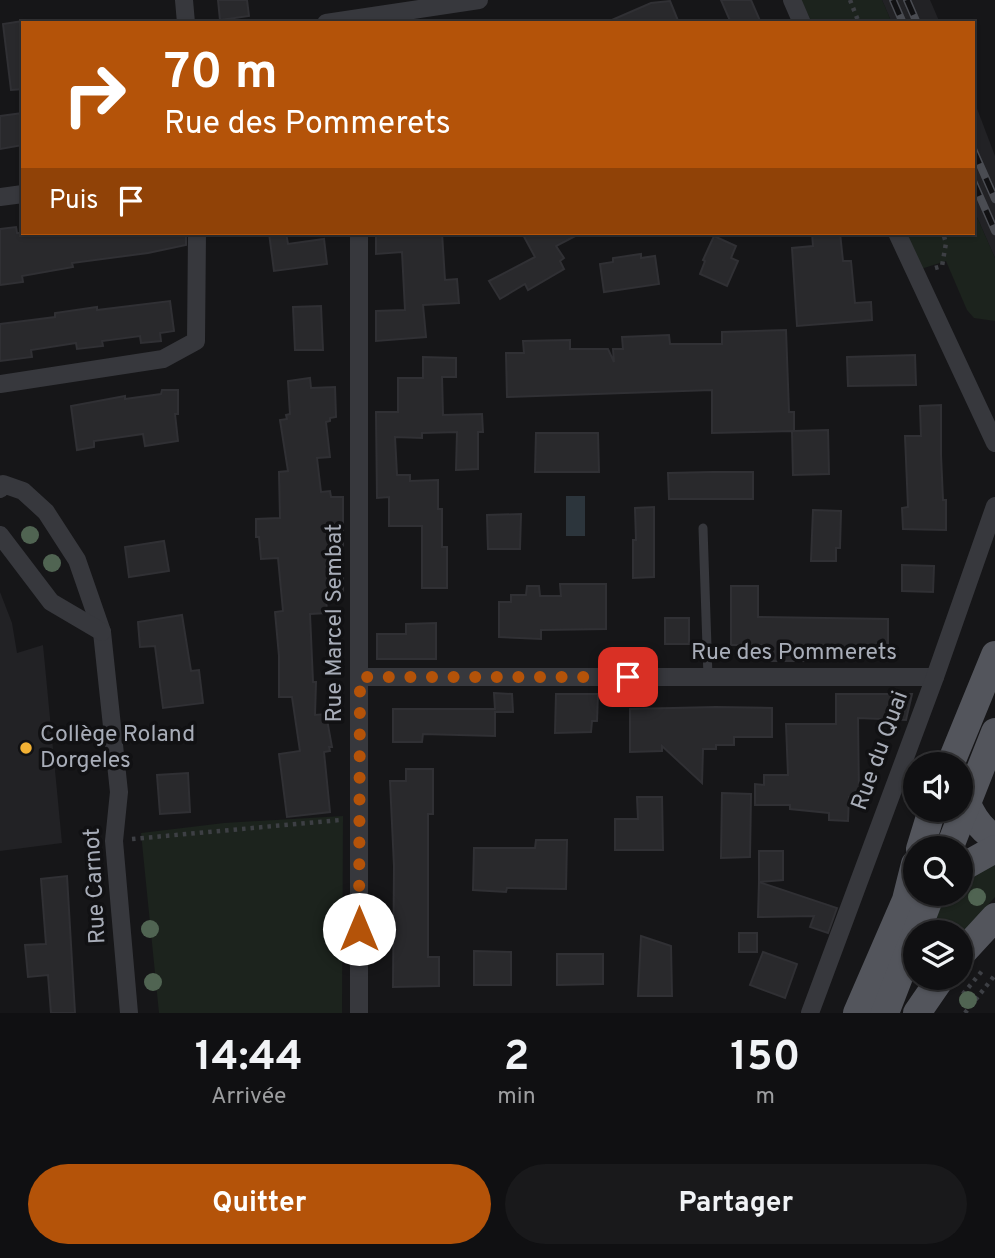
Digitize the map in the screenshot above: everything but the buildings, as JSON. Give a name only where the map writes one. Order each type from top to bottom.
[{"type":"main road","points":[[961,752],[995,654]]},
{"type":"main road","points":[[973,787],[995,732]]},
{"type":"main road","points":[[973,815],[995,838]]},
{"type":"main road","points":[[973,861],[995,849]]},
{"type":"main road","points":[[857,1013],[913,906]]},
{"type":"main road","points":[[885,1013],[915,906]]},
{"type":"main road","points":[[973,941],[995,917]]},
{"type":"main road","points":[[917,1013],[948,990]]},
{"type":"street","points":[[184,0],[186,21]]},
{"type":"street","points":[[339,21],[479,0]]},
{"type":"street","points":[[792,0],[801,21]]},
{"type":"street","points":[[0,197],[21,194]]},
{"type":"street","points":[[0,384],[163,359],[196,341],[197,235]]},
{"type":"street","name":"Rue Marcel Sembat","points":[[359,235],[359,1013]]},
{"type":"street","points":[[898,235],[995,443]]},
{"type":"street","name":"Rue Carnot","points":[[1,485],[23,491],[46,512],[77,560],[102,632],[120,792],[114,841],[129,1013]]},
{"type":"street","name":"Rue du Quai","points":[[810,1013],[995,506]]},
{"type":"street","points":[[0,535],[51,601],[102,632]]},
{"type":"street","name":"Rue des Pommerets","points":[[360,677],[934,677]]},
{"type":"lane","points":[[703,528],[708,677]]},
{"type":"path","points":[[850,0],[858,21]]},
{"type":"path","points":[[917,276],[942,266],[946,243],[944,235]]},
{"type":"path","points":[[114,841],[359,818]]},
{"type":"path","points":[[973,974],[987,965]]},
{"type":"path","points":[[965,1013],[995,975]]},
{"type":"shaded area","points":[[801,0],[882,0],[891,21],[811,21]]},
{"type":"shaded area","points":[[882,0],[930,0],[939,21],[891,21]]},
{"type":"shaded area","points":[[975,103],[995,156],[995,258],[975,213]]},
{"type":"shaded area","points":[[975,213],[995,258],[995,321],[974,318],[967,310],[946,261],[921,269],[906,235],[975,235]]},
{"type":"shaded area","points":[[566,496],[585,496],[585,536],[566,536]]},
{"type":"shaded area","name":"Collège Roland Dorgeles","points":[[0,592],[12,623],[17,653],[43,645],[62,843],[0,851]]},
{"type":"shaded area","points":[[343,816],[342,1013],[159,1013],[141,833],[224,823]]},
{"type":"shaded area","points":[[995,859],[995,897],[973,921],[928,920],[933,906],[973,906],[973,870]]},
{"type":"railway","points":[[893,0],[902,21]]},
{"type":"railway","points":[[907,0],[916,21]]},
{"type":"railway","points":[[975,154],[995,199]]},
{"type":"railway","points":[[975,186],[995,231]]},
{"type":"place","name":"Collège Roland Dorgeles","points":[[26,748]]},
{"type":"route","points":[[359,929],[360,677],[628,677]]}]
